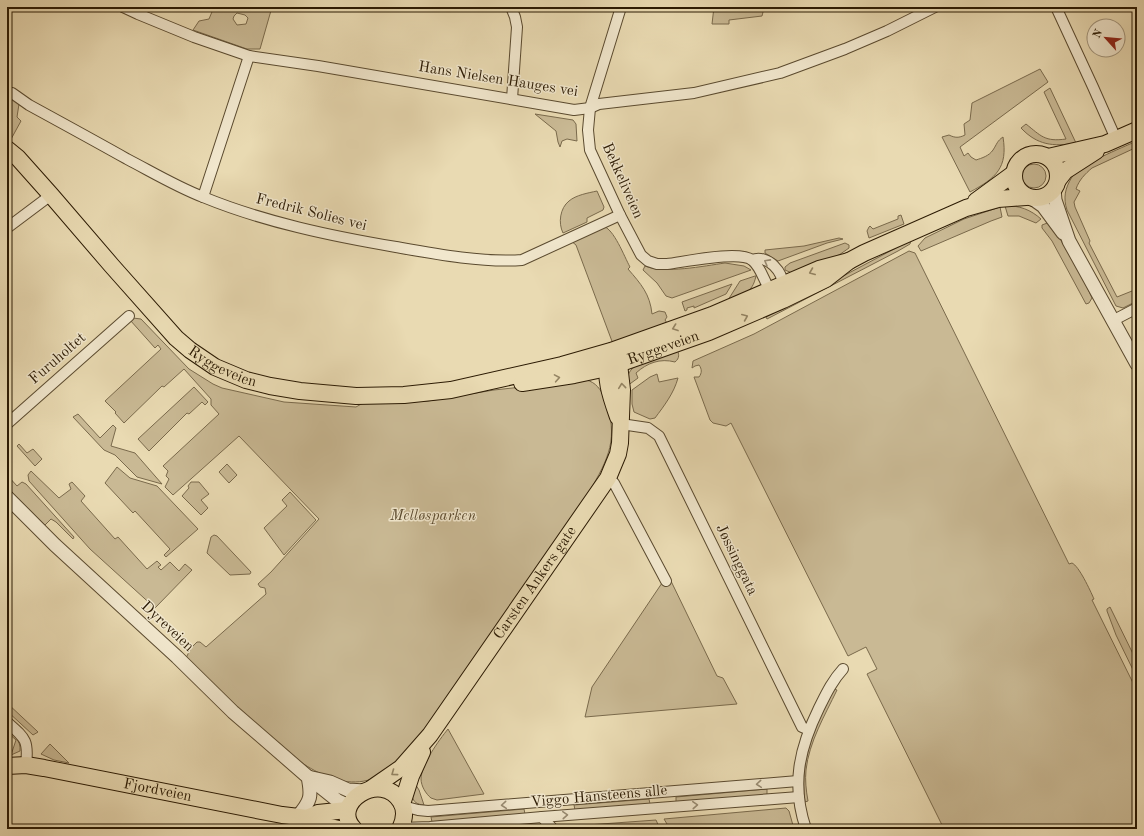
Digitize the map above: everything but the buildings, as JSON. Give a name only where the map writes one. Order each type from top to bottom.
[{"type":"main road","points":[[1110,142],[1048,157],[1035,154],[1025,157],[1018,162],[1013,174],[1016,187],[1020,193],[1029,198],[1040,198],[1047,196],[1066,171],[1110,142],[1137,130]]},
{"type":"main road","name":"Ryggeveien","points":[[7,149],[18,158],[52,195],[176,338],[202,359],[230,374],[270,386],[300,391],[356,396],[404,395],[462,388],[535,382],[612,361],[709,332],[783,300],[826,279],[849,261],[864,253],[966,208],[998,199],[1029,198]]},
{"type":"main road","points":[[1048,157],[1055,165],[1058,173],[1056,184]]},
{"type":"main road","name":"Ryggeveien","points":[[966,208],[1013,174]]},
{"type":"main road","name":"Ryggeveien","points":[[612,361],[777,287],[820,269],[849,261]]},
{"type":"main road","name":"Carsten Ankers gate","points":[[348,808],[355,798],[402,768],[430,734],[608,478],[618,454],[621,424],[609,391],[612,361]]},
{"type":"main road","name":"Carsten Ankers gate","points":[[400,828],[404,813],[402,805],[411,776],[430,734]]},
{"type":"main road","name":"Fjordveien","points":[[7,766],[26,766],[202,798],[339,829]]},
{"type":"main road","points":[[369,790],[381,788],[390,791],[397,796],[402,805]]},
{"type":"main road","points":[[348,808],[348,820],[354,829]]},
{"type":"main road","name":"Fjordveien","points":[[303,821],[318,813],[348,808]]},
{"type":"street","name":"Hans Nielsen Hauges vei","points":[[124,7],[194,37],[249,56],[318,66],[574,110],[590,108],[599,104],[694,93],[780,72],[845,49],[887,31],[934,7]]},
{"type":"street","points":[[511,7],[517,27],[512,99]]},
{"type":"street","name":"Bekkeliveien","points":[[621,7],[590,108],[588,130],[590,150],[620,215],[641,255],[648,261],[657,264],[733,256],[743,256],[752,260],[758,258],[764,259],[775,266],[777,287]]},
{"type":"street","points":[[1056,7],[1094,86],[1110,142]]},
{"type":"street","points":[[203,197],[249,56]]},
{"type":"street","name":"Fredrik Solies vei","points":[[12,93],[29,105],[148,170],[203,197],[242,211],[316,232],[424,253],[506,261],[522,260],[620,215]]},
{"type":"street","points":[[1056,184],[1055,200],[1070,241],[1137,364]]},
{"type":"street","points":[[7,228],[52,195]]},
{"type":"street","points":[[1029,198],[1042,206],[1070,241]]},
{"type":"street","points":[[752,260],[777,287],[783,300]]},
{"type":"street","points":[[1114,320],[1137,308]]},
{"type":"street","name":"Furuholtet","points":[[7,424],[129,316]]},
{"type":"street","name":"Jøssinggata","points":[[621,424],[648,428],[659,436],[802,727],[809,730]]},
{"type":"street","points":[[608,478],[614,483],[666,582]]},
{"type":"street","name":"Dyreveien","points":[[7,497],[55,545],[228,706],[308,777],[348,808]]},
{"type":"street","points":[[806,829],[801,815],[799,797],[798,781],[800,759],[809,730],[831,683],[843,669]]},
{"type":"street","points":[[7,722],[24,737],[26,741],[26,766]]},
{"type":"street","points":[[303,821],[310,800],[311,791],[308,777]]},
{"type":"street","name":"Dyreveien","points":[[308,777],[330,782],[348,790],[369,790]]},
{"type":"street","name":"Viggo Hansteens alle","points":[[402,805],[418,810],[428,811],[798,781]]},
{"type":"street","name":"Viggo Hansteens alle","points":[[400,828],[430,827],[542,816],[799,797]]},
{"type":"street","points":[[542,816],[553,829]]},
{"type":"green space","points":[[214,7],[272,7],[260,49],[247,49],[193,30],[199,21],[209,19]],"holes":[[[237,13],[245,15],[248,18],[246,24],[237,25],[233,19],[234,16]]]},
{"type":"green space","points":[[714,7],[776,7],[764,8],[762,16],[729,20],[729,24],[712,24]]},
{"type":"green space","points":[[1040,69],[1048,82],[960,147],[964,156],[968,153],[976,160],[990,154],[998,141],[1003,137],[1004,157],[998,171],[987,182],[970,192],[942,137],[949,135],[959,137],[965,135],[964,124],[970,120],[972,103]]},
{"type":"green space","points":[[1050,88],[1076,143],[1060,145],[1046,143],[1033,138],[1021,128],[1026,124],[1048,139],[1066,139],[1044,92]]},
{"type":"green space","points":[[7,96],[15,99],[19,104],[17,117],[21,121],[10,141],[7,139]]},
{"type":"green space","points":[[535,114],[573,120],[576,124],[577,141],[567,139],[562,141],[560,147],[556,131]]},
{"type":"green space","points":[[1137,141],[1137,147],[1092,168],[1077,186],[1076,189],[1080,191],[1074,202],[1090,241],[1089,243],[1117,297],[1137,289],[1137,301],[1123,308],[1116,306],[1067,210],[1065,193],[1072,177],[1077,172],[1102,157]]},
{"type":"green space","points":[[1029,164],[1039,164],[1046,171],[1046,181],[1039,188],[1029,188],[1022,181],[1022,171]]},
{"type":"green space","points":[[597,191],[604,207],[603,210],[587,218],[587,222],[563,233],[560,220],[566,204],[582,194]]},
{"type":"green space","points":[[1005,206],[1015,206],[1024,209],[1041,219],[1036,223],[1019,216],[1008,216]]},
{"type":"green space","points":[[1000,207],[1002,217],[921,251],[918,246],[925,238],[964,219]]},
{"type":"green space","points":[[901,215],[904,224],[869,238],[867,231],[870,226],[873,229],[898,219],[898,216]]},
{"type":"green space","points":[[1050,222],[1082,276],[1092,298],[1089,303],[1086,304],[1052,241],[1042,228],[1042,225]]},
{"type":"green space","points":[[603,226],[607,228],[615,237],[630,267],[628,269],[647,295],[652,314],[659,311],[665,312],[667,317],[665,320],[667,323],[613,344],[576,245],[571,241]]},
{"type":"green space","points":[[839,238],[843,239],[827,243],[778,261],[765,253],[765,250],[804,246]]},
{"type":"green space","points":[[911,240],[910,244],[898,251],[767,319],[766,317]]},
{"type":"green space","points":[[845,243],[849,245],[849,248],[839,255],[798,273],[792,273],[785,270],[785,267],[790,263]]},
{"type":"green space","points":[[909,251],[915,253],[1069,564],[1072,563],[1075,565],[1087,584],[1094,599],[1092,600],[1137,691],[1137,829],[944,829],[867,674],[877,669],[866,647],[848,656],[731,423],[726,426],[713,423],[710,420],[694,377],[699,377],[701,368],[699,365],[692,368],[693,361],[754,334]]},
{"type":"green space","points":[[725,263],[744,266],[751,270],[672,298],[666,296],[657,283],[643,270],[645,266],[673,269]]},
{"type":"green space","points":[[756,276],[750,290],[728,300],[740,281]]},
{"type":"green space","points":[[732,284],[726,294],[694,308],[694,306],[687,308],[685,311],[682,302]]},
{"type":"green space","name":"Melløsparken","points":[[133,318],[141,319],[189,369],[213,384],[222,388],[284,402],[356,407],[363,403],[428,401],[494,390],[586,380],[598,387],[602,393],[609,413],[611,437],[607,458],[596,480],[424,732],[402,760],[383,774],[367,780],[352,782],[337,780],[307,766],[278,746],[186,658],[191,648],[197,642],[200,642],[206,647],[266,594],[265,588],[260,587],[258,584],[271,572],[319,519],[239,436],[173,495],[165,487],[169,479],[166,476],[168,471],[163,466],[219,414],[211,405],[211,399],[184,369],[164,387],[162,386],[124,423],[115,413],[116,412],[105,401],[161,349],[158,345],[155,348],[130,320]]},
{"type":"green space","points":[[677,349],[679,356],[675,362],[659,361],[645,366],[636,373],[638,378],[627,386],[627,378],[629,373],[637,365],[650,358]]},
{"type":"green space","points":[[657,374],[659,382],[678,378],[674,389],[665,404],[655,418],[650,419],[634,412],[632,404],[632,390],[650,377]]},
{"type":"green space","points":[[194,387],[208,402],[205,405],[202,402],[189,414],[187,413],[149,451],[138,439]]},
{"type":"green space","points":[[78,414],[100,438],[113,425],[116,428],[111,446],[135,453],[162,484],[137,477],[115,455],[104,450],[73,417]]},
{"type":"green space","points":[[19,444],[27,453],[33,449],[42,459],[35,466],[17,446]]},
{"type":"green space","points":[[227,464],[237,475],[229,483],[219,472]]},
{"type":"green space","points":[[117,467],[130,478],[157,486],[198,529],[166,557],[164,555],[170,549],[135,511],[133,513],[105,483]]},
{"type":"green space","points":[[31,471],[59,498],[71,489],[69,484],[72,482],[85,496],[81,501],[115,539],[118,537],[147,569],[157,561],[161,565],[158,567],[161,570],[170,562],[179,571],[185,564],[192,570],[155,608],[90,549],[29,481],[28,475]]},
{"type":"green space","points":[[7,475],[17,486],[22,482],[26,484],[74,537],[73,539],[51,519],[45,525],[7,488]]},
{"type":"green space","points":[[191,482],[199,482],[209,494],[201,500],[208,508],[201,515],[182,496],[189,488],[188,486]]},
{"type":"green space","points":[[290,492],[316,520],[284,555],[264,528],[287,506],[282,500]]},
{"type":"green space","points":[[214,535],[217,536],[251,572],[250,574],[230,575],[207,553],[211,537]]},
{"type":"green space","points":[[670,579],[717,676],[723,678],[737,704],[585,717],[592,687],[662,583]]},
{"type":"green space","points":[[1110,607],[1137,662],[1137,678],[1116,635],[1107,611]]},
{"type":"green space","points":[[834,689],[837,690],[810,749],[806,770],[806,789],[808,801],[805,802],[804,771],[810,743]]},
{"type":"green space","points":[[7,703],[38,732],[33,735],[7,711]]},
{"type":"green space","points":[[7,729],[16,738],[20,747],[20,751],[11,755],[16,740],[7,732]]},
{"type":"green space","points":[[448,729],[484,794],[437,800],[431,798],[424,790],[421,779],[424,767],[427,760]]},
{"type":"green space","points":[[50,744],[69,763],[54,760],[41,754]]},
{"type":"green space","points":[[414,782],[419,790],[424,805],[416,803],[414,800],[412,794]]},
{"type":"green space","points":[[767,789],[767,795],[676,802],[676,797]]},
{"type":"green space","points":[[649,799],[650,804],[575,810],[574,805]]},
{"type":"green space","points":[[786,808],[789,811],[794,829],[670,829],[664,819]]},
{"type":"green space","points":[[524,809],[525,814],[432,822],[431,817]]},
{"type":"green space","points":[[656,820],[660,829],[561,829],[560,827]]}]
